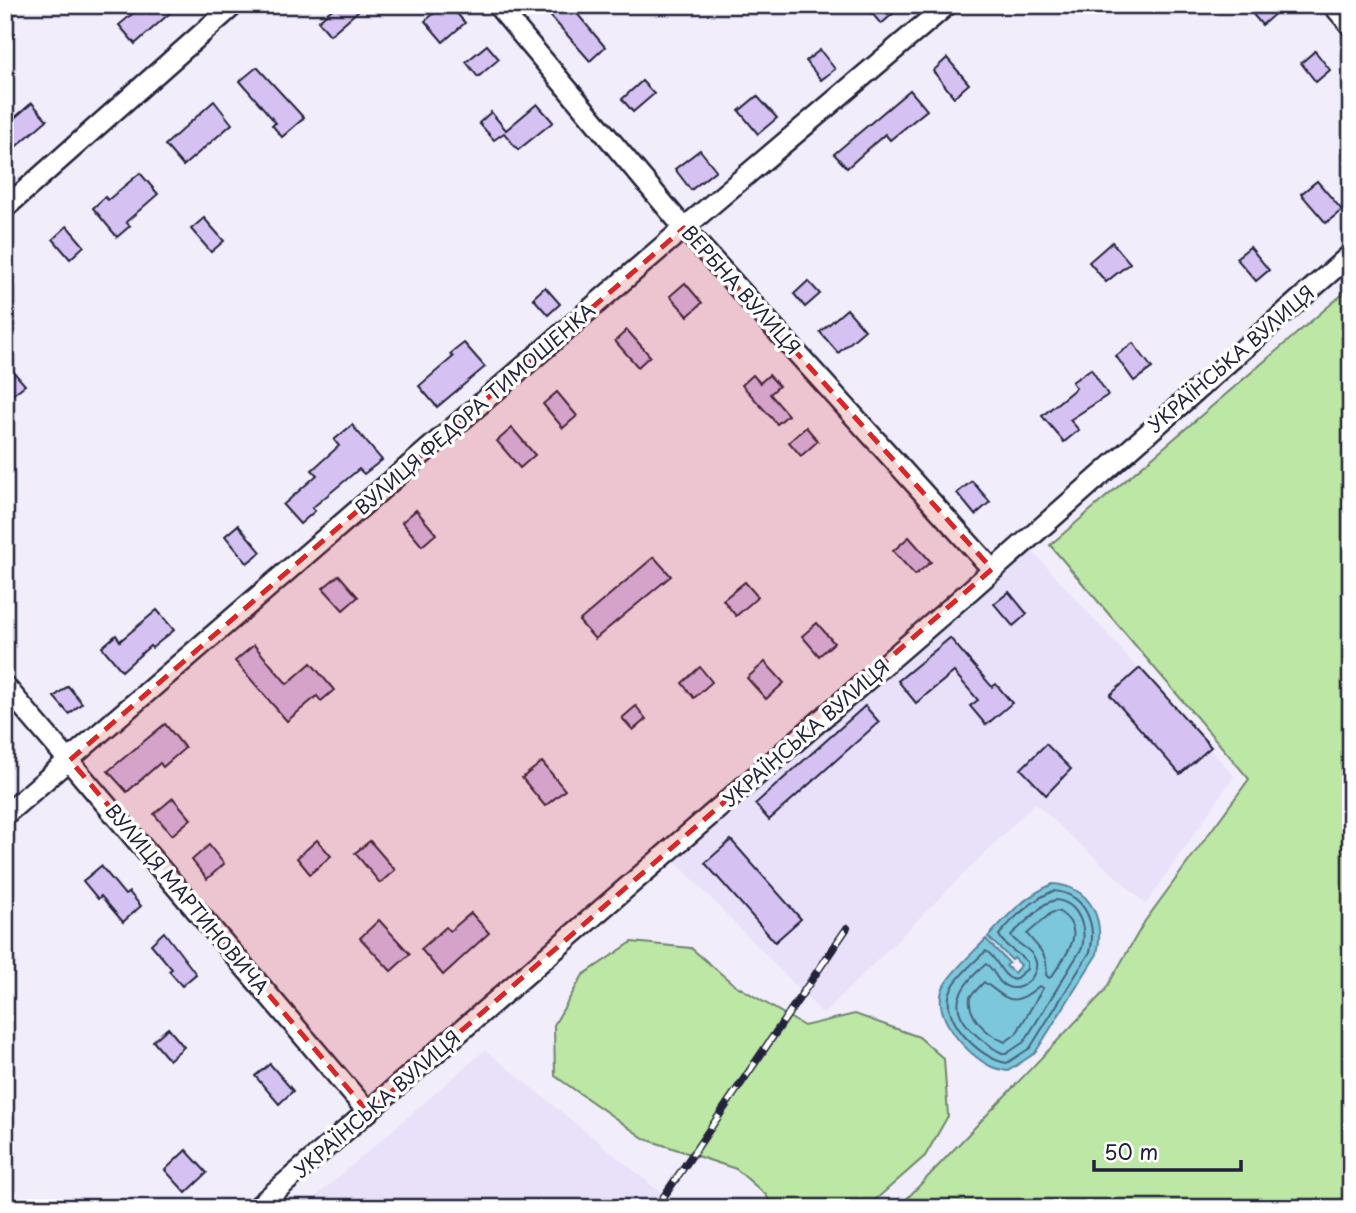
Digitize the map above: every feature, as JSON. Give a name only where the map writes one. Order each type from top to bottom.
[{"type":"street","points":[[5,208],[234,5]]},
{"type":"street","name":"ВЕРБНА ВУЛИЦЯ","points":[[497,5],[684,228],[992,569]]},
{"type":"street","name":"ВУЛИЦЯ ФЕДОРА ТИМОШЕНКА","points":[[5,815],[684,228],[947,5]]},
{"type":"street","points":[[1333,5],[1351,26]]},
{"type":"street","name":"УКРАЇНСЬКА ВУЛИЦЯ","points":[[256,1208],[949,609],[1351,254]]},
{"type":"street","name":"ВУЛИЦЯ МАРТИНОВИЧА","points":[[5,687],[368,1112]]},
{"type":"highlighted area","points":[[684,228],[992,569],[368,1112],[70,760]]},
{"type":"shaded area","points":[[1030,548],[1234,776],[1146,904],[1035,803],[823,1014],[674,860]]},
{"type":"shaded area","points":[[485,1050],[680,1208],[303,1208]]},
{"type":"green space","points":[[1351,287],[1351,1208],[898,1208],[1104,992],[1145,921],[1249,779],[1050,545]]},
{"type":"green space","points":[[632,942],[691,948],[732,983],[804,1026],[855,1014],[919,1037],[944,1059],[948,1116],[925,1156],[866,1208],[774,1208],[766,1195],[736,1169],[645,1139],[555,1076],[554,1025],[583,975]]},
{"type":"water","points":[[1053,884],[1077,891],[1092,907],[1099,929],[1097,954],[1035,1053],[1008,1071],[995,1068],[972,1053],[953,1032],[942,1008],[941,996],[949,978],[986,939],[1009,963],[1006,966],[1014,973],[1021,965],[988,937],[1026,900]]},
{"type":"building","points":[[143,5],[179,5],[135,44],[119,25]]},
{"type":"building","points":[[337,5],[365,5],[330,35],[318,21]]},
{"type":"building","points":[[444,5],[450,5],[465,23],[443,42],[425,21]]},
{"type":"building","points":[[555,5],[570,5],[605,47],[590,61],[547,12]]},
{"type":"building","points":[[865,5],[903,5],[881,24]]},
{"type":"building","points":[[1245,5],[1285,5],[1262,25]]},
{"type":"building","points":[[487,45],[499,59],[478,77],[466,62]]},
{"type":"building","points":[[820,50],[835,69],[821,80],[806,61]]},
{"type":"building","points":[[1315,51],[1330,70],[1316,82],[1301,63]]},
{"type":"building","points":[[947,58],[969,84],[954,97],[933,71]]},
{"type":"building","points":[[257,67],[304,118],[282,137],[272,125],[276,123],[240,81]]},
{"type":"building","points":[[642,81],[654,94],[633,112],[622,99]]},
{"type":"building","points":[[910,90],[927,110],[890,140],[885,134],[847,168],[834,154]]},
{"type":"building","points":[[757,96],[777,118],[758,134],[739,111]]},
{"type":"building","points":[[214,101],[232,124],[183,166],[165,145]]},
{"type":"building","points":[[32,103],[47,120],[5,156],[5,126]]},
{"type":"building","points":[[537,104],[553,122],[518,150],[504,133],[494,140],[479,123],[491,112],[506,130]]},
{"type":"building","points":[[700,150],[716,170],[691,190],[675,169]]},
{"type":"building","points":[[140,173],[158,194],[126,222],[130,226],[117,237],[93,208],[105,197],[108,200]]},
{"type":"building","points":[[1317,181],[1342,210],[1326,223],[1301,194]]},
{"type":"building","points":[[204,218],[224,241],[211,252],[191,229]]},
{"type":"building","points":[[67,226],[84,246],[70,259],[53,239]]},
{"type":"building","points":[[1112,242],[1130,263],[1106,282],[1089,262]]},
{"type":"building","points":[[1250,247],[1269,270],[1256,281],[1236,258]]},
{"type":"building","points":[[808,281],[820,294],[805,307],[794,294]]},
{"type":"building","points":[[685,283],[702,303],[688,316],[670,296]]},
{"type":"building","points":[[545,287],[560,304],[548,315],[533,298]]},
{"type":"building","points":[[847,309],[865,330],[838,353],[820,332]]},
{"type":"building","points":[[627,330],[650,356],[638,367],[615,341]]},
{"type":"building","points":[[464,343],[485,367],[437,407],[419,386],[453,357],[450,354]]},
{"type":"building","points":[[1133,343],[1152,368],[1134,381],[1116,356]]},
{"type":"building","points":[[5,362],[25,385],[12,395],[5,387]]},
{"type":"building","points":[[1091,369],[1108,395],[1070,420],[1079,430],[1064,442],[1042,416],[1076,388],[1072,382]]},
{"type":"building","points":[[753,375],[760,383],[769,375],[779,386],[770,394],[788,415],[777,424],[742,385]]},
{"type":"building","points":[[557,392],[577,416],[563,428],[543,404]]},
{"type":"building","points":[[352,425],[382,460],[364,474],[359,469],[312,508],[315,511],[300,524],[283,505],[317,475],[312,470],[339,446],[334,440]]},
{"type":"building","points":[[806,427],[818,441],[801,456],[789,442]]},
{"type":"building","points":[[512,428],[535,455],[520,468],[497,441]]},
{"type":"building","points":[[972,481],[990,502],[975,515],[957,493]]},
{"type":"building","points":[[416,510],[436,534],[422,546],[402,522]]},
{"type":"building","points":[[238,525],[261,552],[247,563],[225,536]]},
{"type":"building","points":[[909,537],[931,562],[915,575],[893,551]]},
{"type":"building","points":[[654,557],[671,576],[595,639],[579,621]]},
{"type":"building","points":[[339,575],[358,597],[343,610],[323,588]]},
{"type":"building","points":[[745,582],[758,597],[736,616],[723,600]]},
{"type":"building","points":[[1009,592],[1027,614],[1013,626],[994,604]]},
{"type":"building","points":[[157,610],[174,630],[152,648],[150,646],[122,671],[102,647],[116,635],[120,641]]},
{"type":"building","points":[[817,623],[834,643],[819,656],[802,636]]},
{"type":"building","points":[[950,638],[992,687],[996,684],[1012,703],[986,725],[970,706],[978,700],[954,672],[916,703],[898,681]]},
{"type":"building","points":[[254,645],[287,684],[311,663],[334,690],[321,701],[317,696],[287,721],[235,661]]},
{"type":"building","points":[[765,662],[784,683],[766,699],[747,678]]},
{"type":"building","points":[[700,667],[712,682],[694,698],[682,683]]},
{"type":"building","points":[[1140,668],[1211,747],[1180,774],[1110,695]]},
{"type":"building","points":[[68,686],[82,703],[69,714],[54,697]]},
{"type":"building","points":[[636,706],[646,719],[633,730],[622,718]]},
{"type":"building","points":[[865,706],[879,722],[769,820],[755,804]]},
{"type":"building","points":[[165,724],[185,748],[163,767],[160,763],[127,792],[108,771]]},
{"type":"building","points":[[1046,744],[1071,769],[1046,795],[1021,769]]},
{"type":"building","points":[[542,762],[565,790],[545,806],[522,778]]},
{"type":"building","points":[[173,798],[191,819],[172,835],[154,814]]},
{"type":"building","points":[[317,840],[331,856],[310,874],[297,858]]},
{"type":"building","points":[[731,840],[801,919],[775,942],[705,863]]},
{"type":"building","points":[[370,841],[395,870],[380,883],[355,853]]},
{"type":"building","points":[[209,845],[224,864],[207,879],[192,860]]},
{"type":"building","points":[[101,866],[125,895],[129,892],[141,906],[123,922],[101,896],[98,899],[83,881]]},
{"type":"building","points":[[471,913],[489,933],[443,975],[421,949],[446,927],[450,931]]},
{"type":"building","points":[[379,920],[410,954],[391,971],[360,938]]},
{"type":"building","points":[[164,932],[196,974],[182,986],[151,944]]},
{"type":"building","points":[[168,1028],[184,1047],[169,1060],[153,1041]]},
{"type":"building","points":[[270,1064],[293,1091],[279,1104],[255,1076]]},
{"type":"building","points":[[186,1150],[207,1173],[186,1193],[165,1170]]},
{"type":"railway","points":[[656,1208],[847,928]]}]
